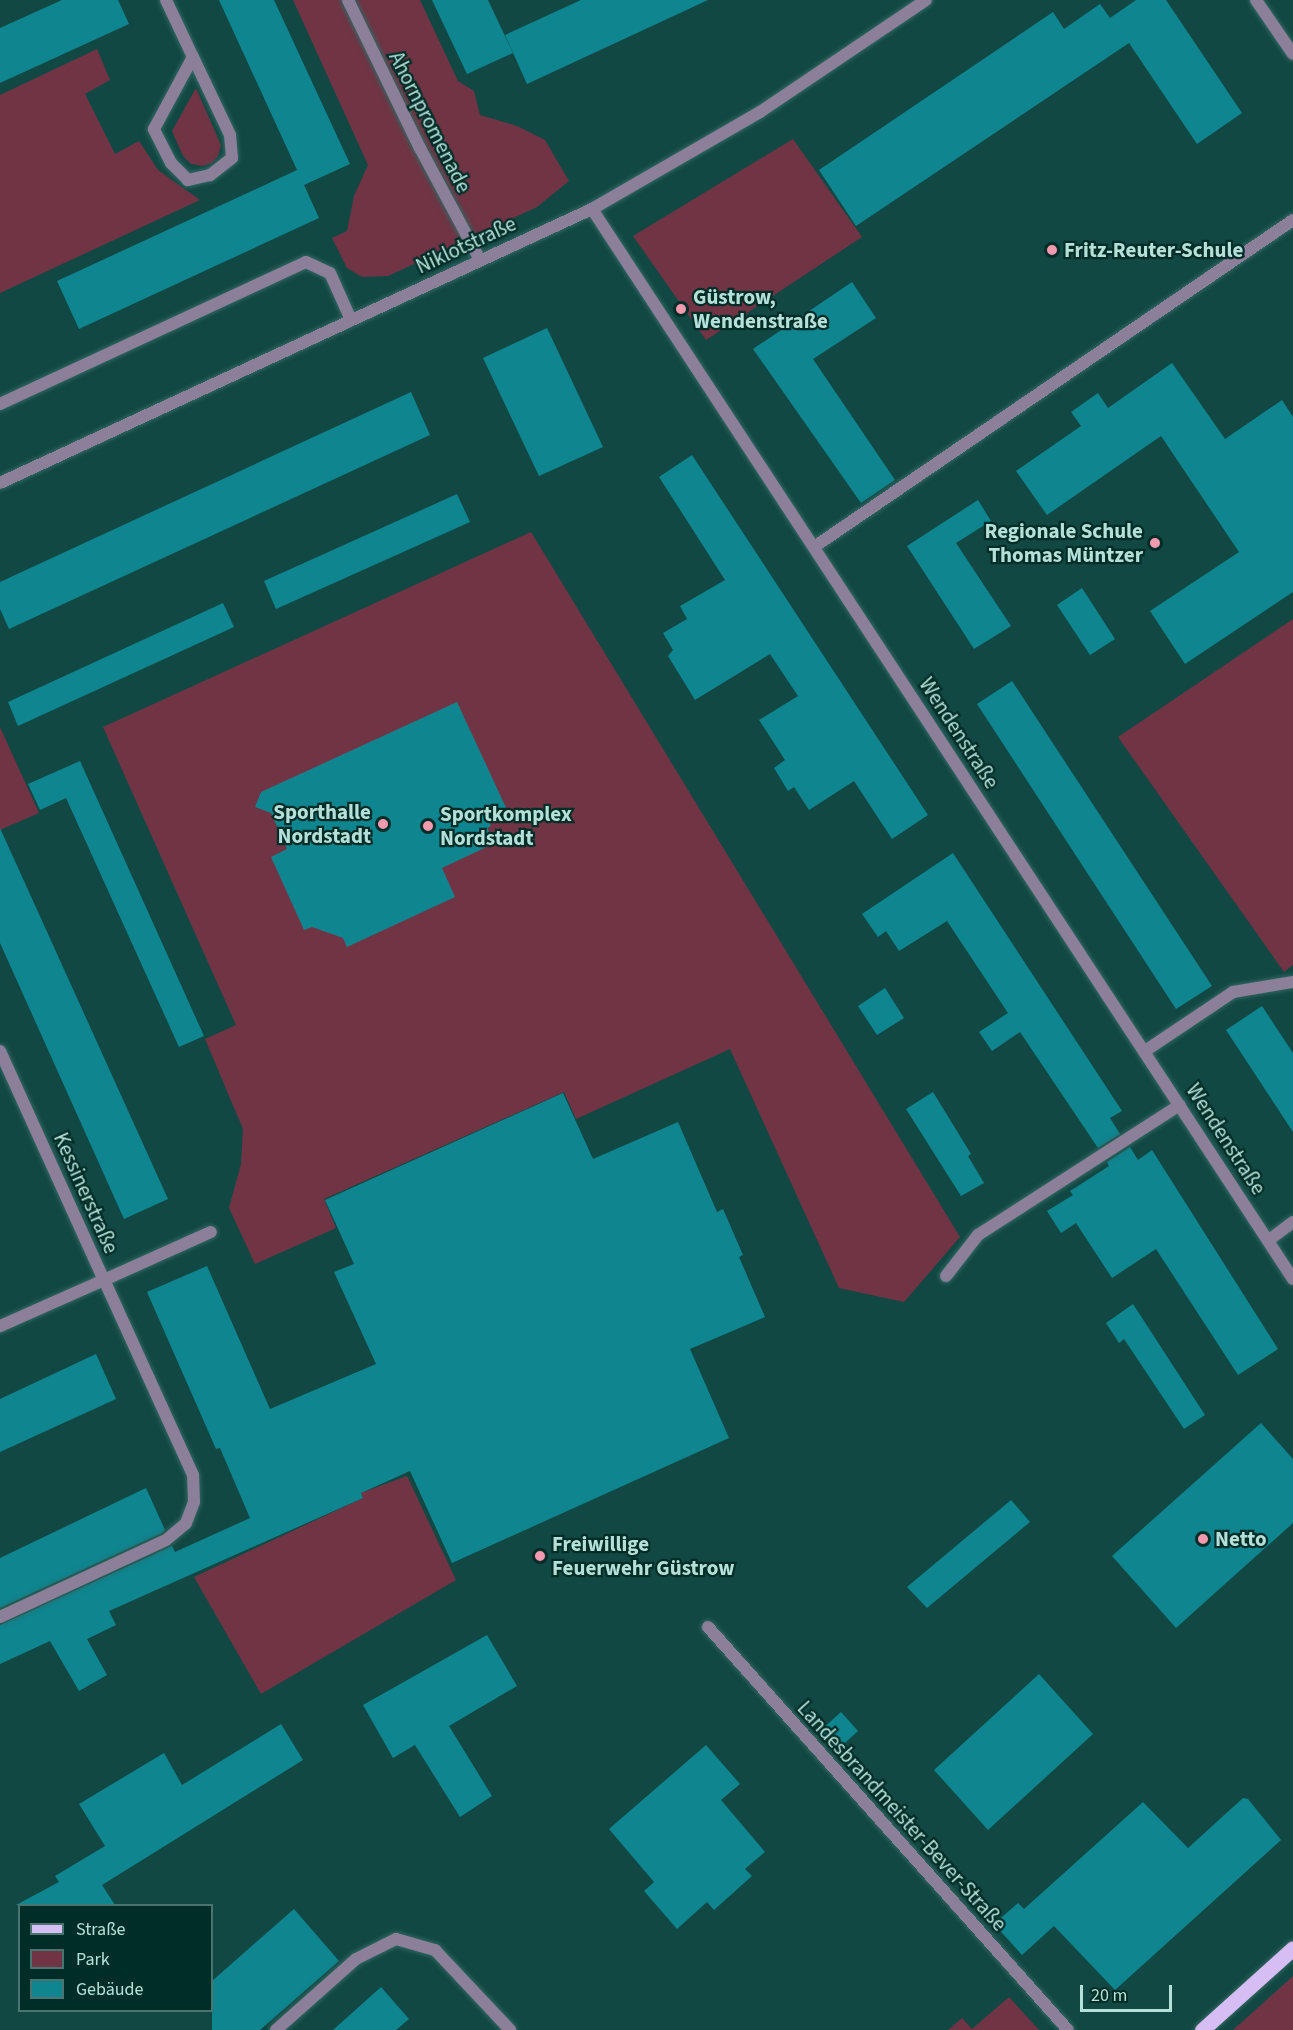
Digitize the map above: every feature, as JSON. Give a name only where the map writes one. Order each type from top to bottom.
[{"type":"main road","points":[[1202,2030],[1293,1947]]},
{"type":"street","points":[[166,0],[230,135],[232,158],[210,176],[188,180],[171,163],[154,129],[193,57]]},
{"type":"street","name":"Ahornpromenade","points":[[348,0],[420,148],[480,260]]},
{"type":"street","name":"Niklotstraße","points":[[0,483],[592,209],[760,112],[926,0]]},
{"type":"street","points":[[1256,0],[1293,54]]},
{"type":"street","name":"Wendenstraße","points":[[592,209],[1293,1279]]},
{"type":"street","points":[[814,547],[1293,220]]},
{"type":"street","points":[[0,404],[306,262],[330,273],[351,320]]},
{"type":"street","points":[[1145,1051],[1233,993],[1293,982]]},
{"type":"street","name":"Kessinerstraße","points":[[0,1051],[104,1280],[0,1326]]},
{"type":"street","points":[[946,1276],[978,1235],[1180,1105]]},
{"type":"street","points":[[1269,1240],[1293,1222]]},
{"type":"street","points":[[0,1617],[166,1540],[186,1523],[194,1502],[193,1474],[104,1280],[210,1232]]},
{"type":"street","name":"Landesbrandmeister-Bever-Straße","points":[[708,1627],[1068,2030]]},
{"type":"street","points":[[276,2030],[356,1959],[396,1939],[435,1950],[510,2030]]},
{"type":"green space","points":[[293,0],[420,0],[458,81],[474,91],[480,115],[517,126],[545,140],[569,181],[537,207],[388,276],[362,277],[347,268],[332,238],[347,231],[354,196],[368,165]]},
{"type":"green space","points":[[97,49],[110,80],[85,94],[115,154],[139,141],[158,170],[200,200],[0,293],[0,95]]},
{"type":"green space","points":[[196,88],[221,145],[218,156],[212,163],[203,166],[191,164],[183,156],[172,131]]},
{"type":"green space","points":[[793,139],[862,237],[706,340],[633,236]]},
{"type":"green space","name":"Sportkomplex Nordstadt","points":[[531,532],[960,1237],[904,1302],[839,1288],[730,1049],[576,1119],[564,1092],[324,1199],[336,1228],[255,1264],[229,1208],[241,1164],[243,1129],[205,1039],[236,1025],[103,727]]},
{"type":"green space","points":[[1293,619],[1293,965],[1284,972],[1118,737]]},
{"type":"green space","points":[[0,727],[39,813],[0,830]]},
{"type":"green space","points":[[407,1476],[456,1580],[261,1694],[194,1577],[363,1498],[361,1493]]},
{"type":"green space","points":[[1293,1976],[1293,2030],[1233,2030]]},
{"type":"green space","points":[[1009,1997],[1039,2030],[948,2030],[962,2018],[972,2029]]},
{"type":"building","points":[[62,0],[118,0],[129,24],[0,83],[0,28]]},
{"type":"building","points":[[219,0],[274,0],[350,164],[304,185],[319,218],[79,329],[57,281],[297,170]]},
{"type":"building","points":[[432,0],[488,0],[513,53],[467,74]]},
{"type":"building","points":[[581,0],[708,0],[527,84],[505,35]]},
{"type":"building","points":[[1136,0],[1166,0],[1242,113],[1197,144],[1129,43],[856,226],[819,170],[1053,12],[1064,29],[1100,4],[1110,18]]},
{"type":"building","points":[[852,282],[876,318],[813,359],[895,480],[861,503],[753,349]]},
{"type":"building","points":[[547,328],[603,447],[539,476],[483,358]]},
{"type":"building","points":[[1172,363],[1225,439],[1282,400],[1293,417],[1293,592],[1185,664],[1150,611],[1239,552],[1161,436],[1047,515],[1016,471],[1081,426],[1071,412],[1098,393],[1108,408]]},
{"type":"building","points":[[411,392],[430,435],[9,629],[0,609],[0,582]]},
{"type":"building","points":[[692,455],[928,815],[892,839],[854,781],[809,810],[794,787],[788,791],[774,768],[785,760],[759,720],[798,696],[770,654],[695,700],[668,656],[673,650],[663,633],[687,619],[680,606],[725,580],[659,477]]},
{"type":"building","points":[[457,494],[470,522],[276,609],[264,581]]},
{"type":"building","points":[[978,500],[991,521],[956,543],[1011,626],[974,649],[907,546]]},
{"type":"building","points":[[1082,588],[1115,639],[1090,655],[1057,605]]},
{"type":"building","points":[[223,603],[234,627],[18,726],[8,702]]},
{"type":"building","points":[[1012,681],[1212,986],[1176,1009],[977,704]]},
{"type":"building","name":"Sporthalle Nordstadt","points":[[457,702],[508,812],[489,821],[491,826],[487,828],[495,843],[442,868],[455,897],[347,947],[343,938],[312,927],[304,930],[271,857],[287,849],[271,813],[255,807],[261,792]]},
{"type":"building","points":[[80,761],[204,1036],[179,1047],[66,798],[40,810],[28,784]]},
{"type":"building","points":[[0,828],[168,1199],[124,1219],[0,943]]},
{"type":"building","points":[[953,853],[1122,1111],[1110,1118],[1120,1134],[1098,1148],[1020,1032],[992,1051],[979,1032],[1008,1013],[947,921],[899,951],[886,931],[878,937],[862,914]]},
{"type":"building","points":[[885,988],[904,1018],[877,1035],[858,1006]]},
{"type":"building","points":[[1262,1006],[1293,1053],[1293,1132],[1226,1030]]},
{"type":"building","points":[[933,1092],[971,1154],[968,1156],[984,1183],[961,1196],[906,1109]]},
{"type":"building","points":[[563,1093],[593,1159],[678,1122],[717,1212],[723,1209],[743,1255],[739,1257],[765,1317],[690,1349],[729,1438],[452,1563],[410,1471],[361,1493],[363,1498],[109,1611],[116,1625],[87,1639],[107,1675],[79,1691],[50,1641],[0,1664],[0,1625],[172,1546],[175,1552],[250,1518],[220,1448],[216,1449],[147,1292],[207,1266],[270,1409],[376,1364],[334,1272],[354,1264],[325,1200]]},
{"type":"building","points":[[1130,1147],[1138,1160],[1152,1150],[1278,1349],[1238,1375],[1156,1249],[1112,1278],[1076,1223],[1061,1233],[1047,1211],[1073,1195],[1070,1191],[1109,1166],[1107,1162]]},
{"type":"building","points":[[1133,1304],[1205,1415],[1184,1429],[1124,1339],[1119,1343],[1106,1323]]},
{"type":"building","points":[[96,1354],[116,1399],[0,1452],[0,1399]]},
{"type":"building","name":"Netto","points":[[1261,1423],[1293,1459],[1293,1523],[1176,1628],[1112,1556]]},
{"type":"building","points":[[146,1488],[165,1530],[162,1533],[0,1608],[0,1558]]},
{"type":"building","points":[[1011,1500],[1030,1522],[927,1608],[907,1587]]},
{"type":"building","points":[[487,1635],[517,1686],[449,1726],[492,1796],[460,1817],[415,1745],[393,1758],[363,1705]]},
{"type":"building","points":[[1039,1674],[1093,1734],[988,1830],[934,1770]]},
{"type":"building","points":[[841,1712],[858,1731],[836,1751],[819,1732]]},
{"type":"building","points":[[281,1724],[303,1760],[102,1885],[114,1904],[16,1905],[59,1882],[55,1876],[105,1846],[79,1804],[164,1753],[182,1785]]},
{"type":"building","points":[[706,1745],[740,1784],[721,1800],[765,1852],[745,1869],[752,1876],[714,1910],[707,1902],[677,1929],[644,1891],[654,1882],[609,1829]]},
{"type":"building","points":[[1243,1798],[1248,1799],[1281,1840],[1115,1990],[1054,1926],[1022,1955],[994,1924],[1018,1903],[1024,1909],[1143,1802],[1188,1848]]},
{"type":"building","points":[[294,1909],[339,1961],[260,2030],[212,2030],[213,1980]]},
{"type":"building","points":[[381,1987],[409,2019],[396,2030],[333,2030]]},
{"type":"place","name":"Fritz-Reuter-Schule","points":[[1052,250]]},
{"type":"place","name":"Güstrow, Wendenstraße","points":[[681,309]]},
{"type":"place","name":"Regionale Schule Thomas Müntzer","points":[[1155,543]]},
{"type":"place","name":"Sporthalle Nordstadt","points":[[383,824]]},
{"type":"place","name":"Sportkomplex Nordstadt","points":[[428,826]]},
{"type":"place","name":"Netto","points":[[1203,1539]]},
{"type":"place","name":"Freiwillige Feuerwehr Güstrow","points":[[540,1556]]}]
